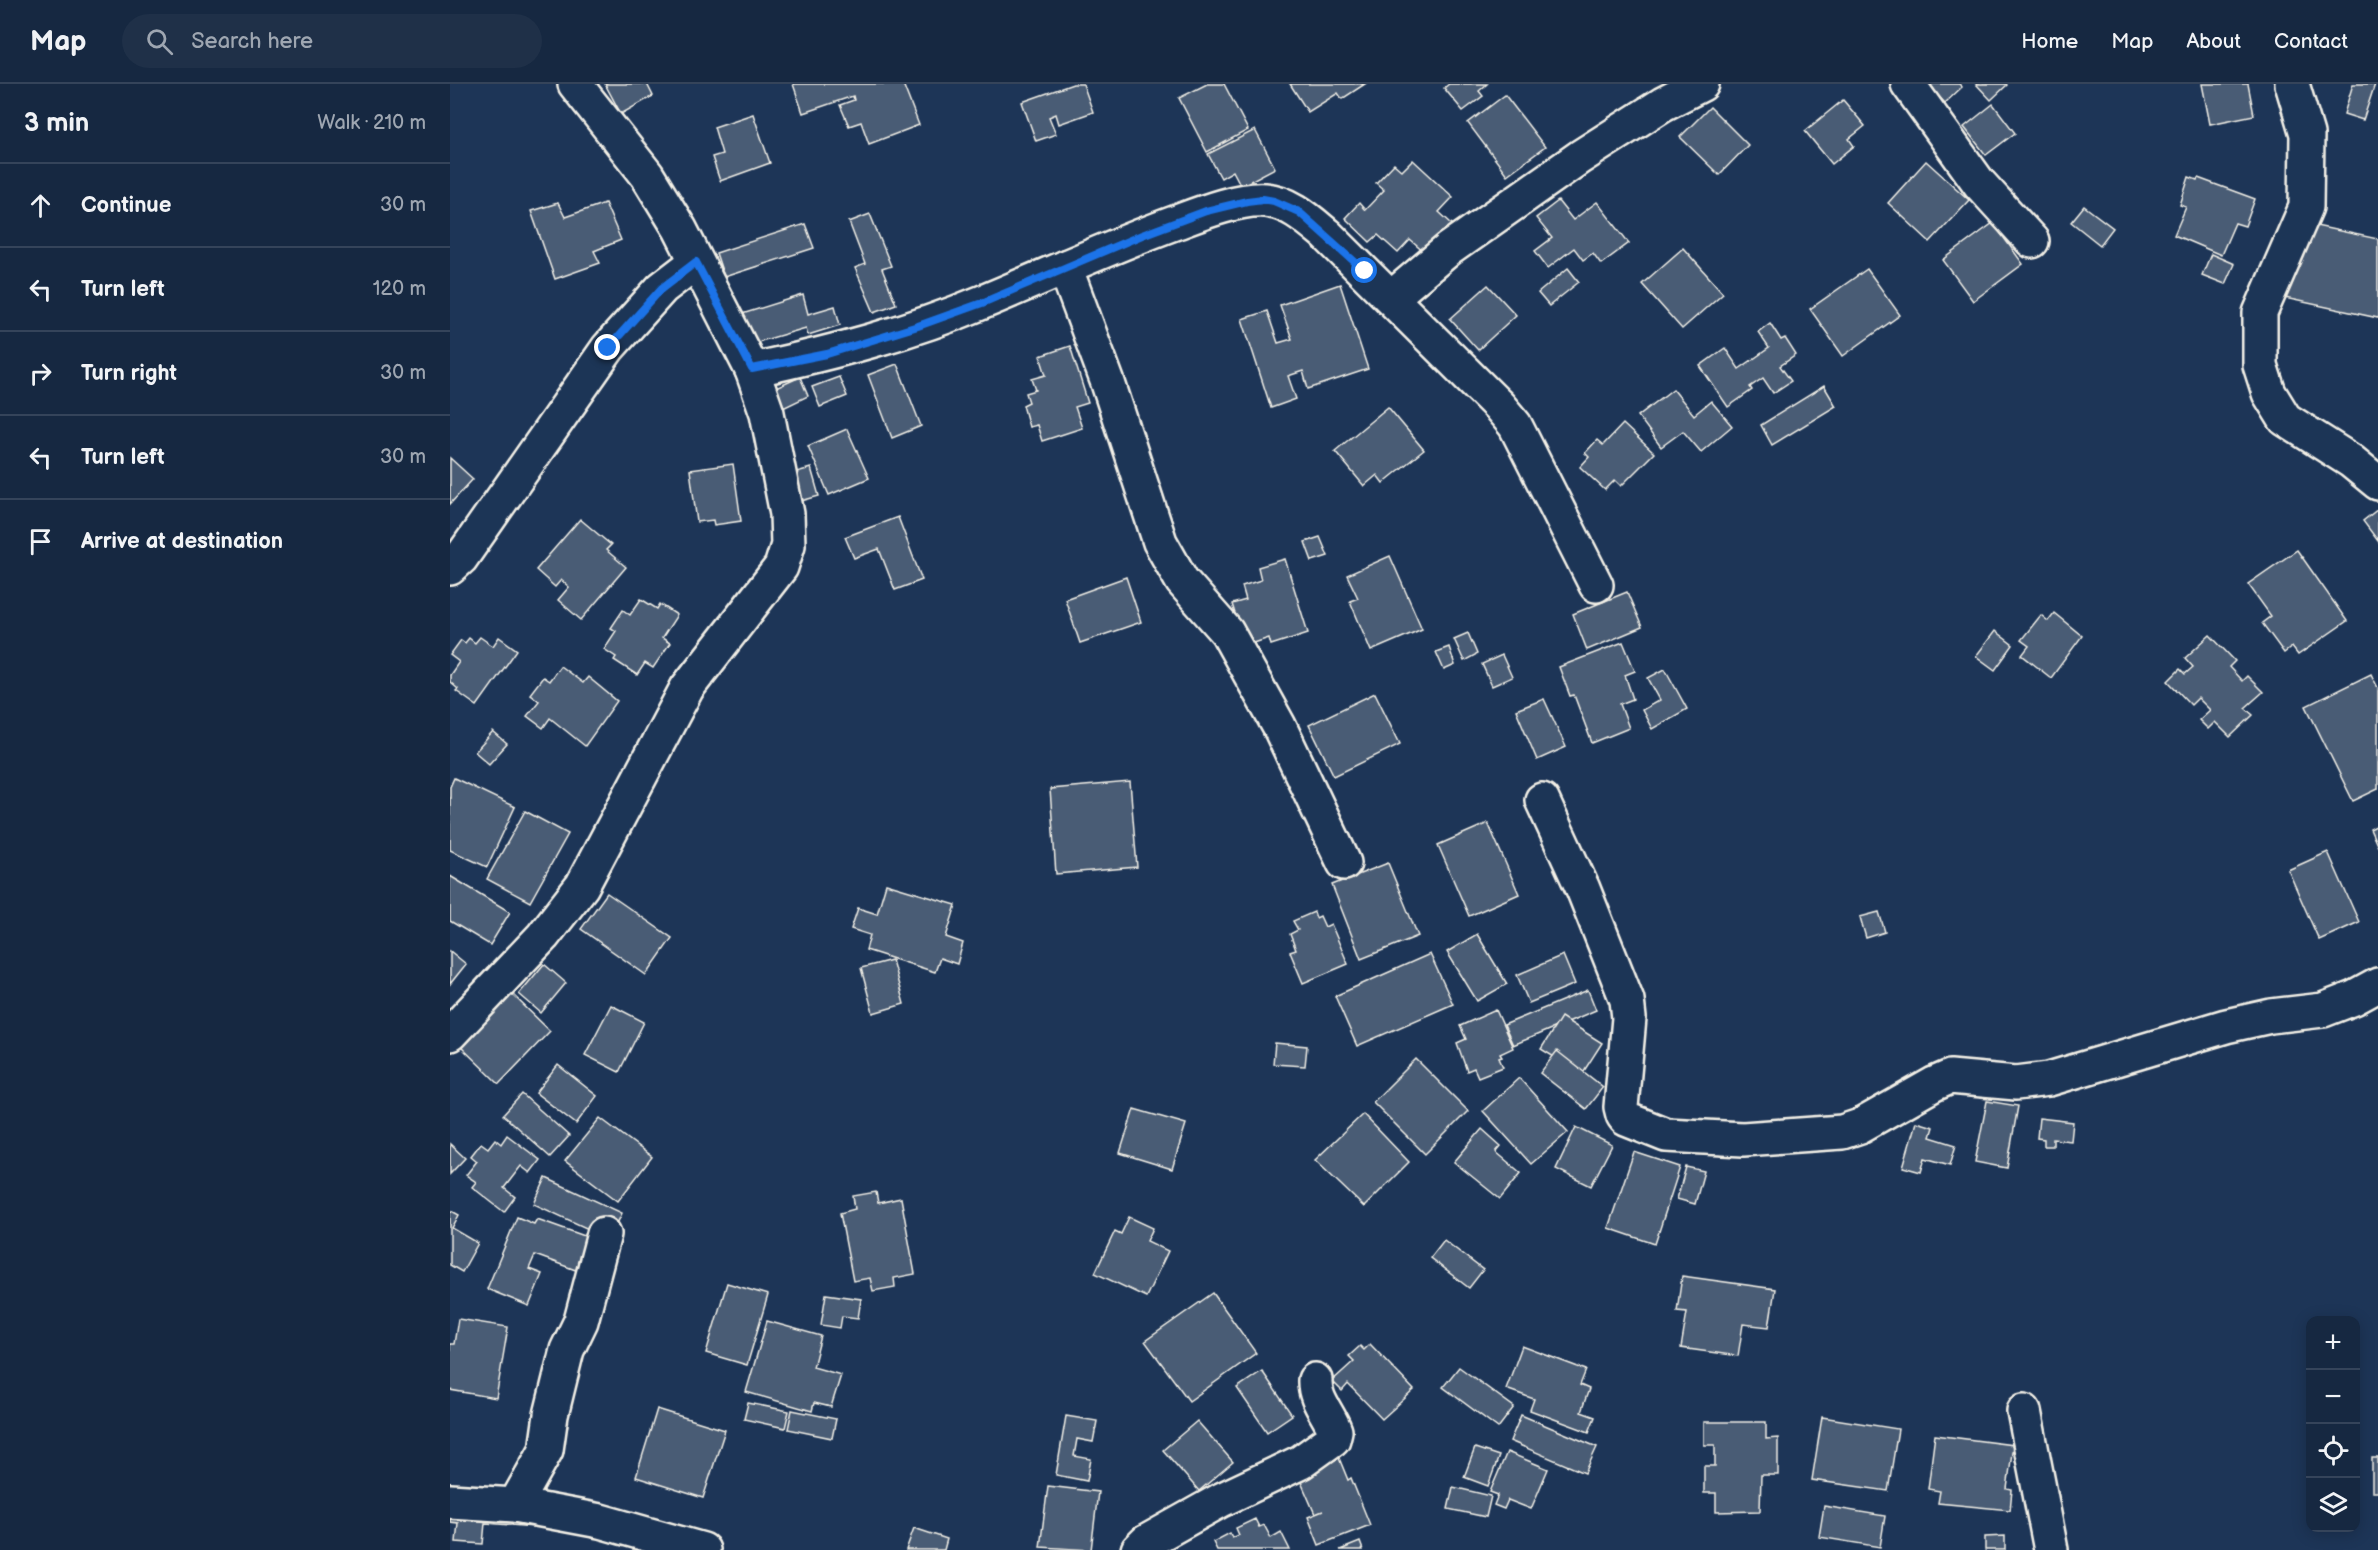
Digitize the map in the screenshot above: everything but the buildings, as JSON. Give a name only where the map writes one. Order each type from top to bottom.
[{"type":"street","points":[[450,1034],[543,936],[582,886],[687,688],[781,567],[788,545],[787,514],[766,413],[752,369],[680,229],[647,175],[575,84]]},
{"type":"street","points":[[1391,298],[1449,249],[1571,163],[1663,104],[1702,84]]},
{"type":"street","points":[[1908,84],[1979,183],[2032,241]]},
{"type":"street","points":[[2292,84],[2307,134],[2306,207],[2260,313],[2260,365],[2269,393],[2285,419],[2351,461],[2378,483]]},
{"type":"street","points":[[752,369],[827,354],[918,326],[982,303],[1206,211],[1263,199],[1274,201],[1299,212],[1327,235],[1442,352],[1499,406],[1515,425],[1596,585]]},
{"type":"street","points":[[450,568],[461,558],[562,410],[608,348],[662,288],[696,262]]},
{"type":"street","points":[[1065,267],[1108,383],[1160,542],[1182,581],[1227,632],[1279,726],[1344,863]]},
{"type":"street","points":[[1542,800],[1583,889],[1627,1000],[1629,1018],[1621,1107],[1623,1115],[1626,1119],[1666,1136],[1743,1139],[1842,1132],[1860,1126],[1950,1077],[2016,1083],[2049,1079],[2226,1026],[2271,1016],[2323,1010],[2354,998],[2378,985]]},
{"type":"street","points":[[514,1505],[546,1450],[551,1415],[567,1350],[581,1321],[604,1234]]},
{"type":"street","points":[[1138,1550],[1146,1542],[1221,1500],[1301,1462],[1333,1439],[1335,1431],[1314,1389],[1315,1380]]},
{"type":"street","points":[[2024,1411],[2051,1550]]},
{"type":"street","points":[[450,1501],[514,1505],[600,1521],[703,1550]]},
{"type":"route","points":[[608,348],[662,288],[696,262],[752,369],[827,354],[918,326],[982,303],[1142,235],[1206,211],[1263,199],[1274,201],[1299,212],[1365,271]]}]
